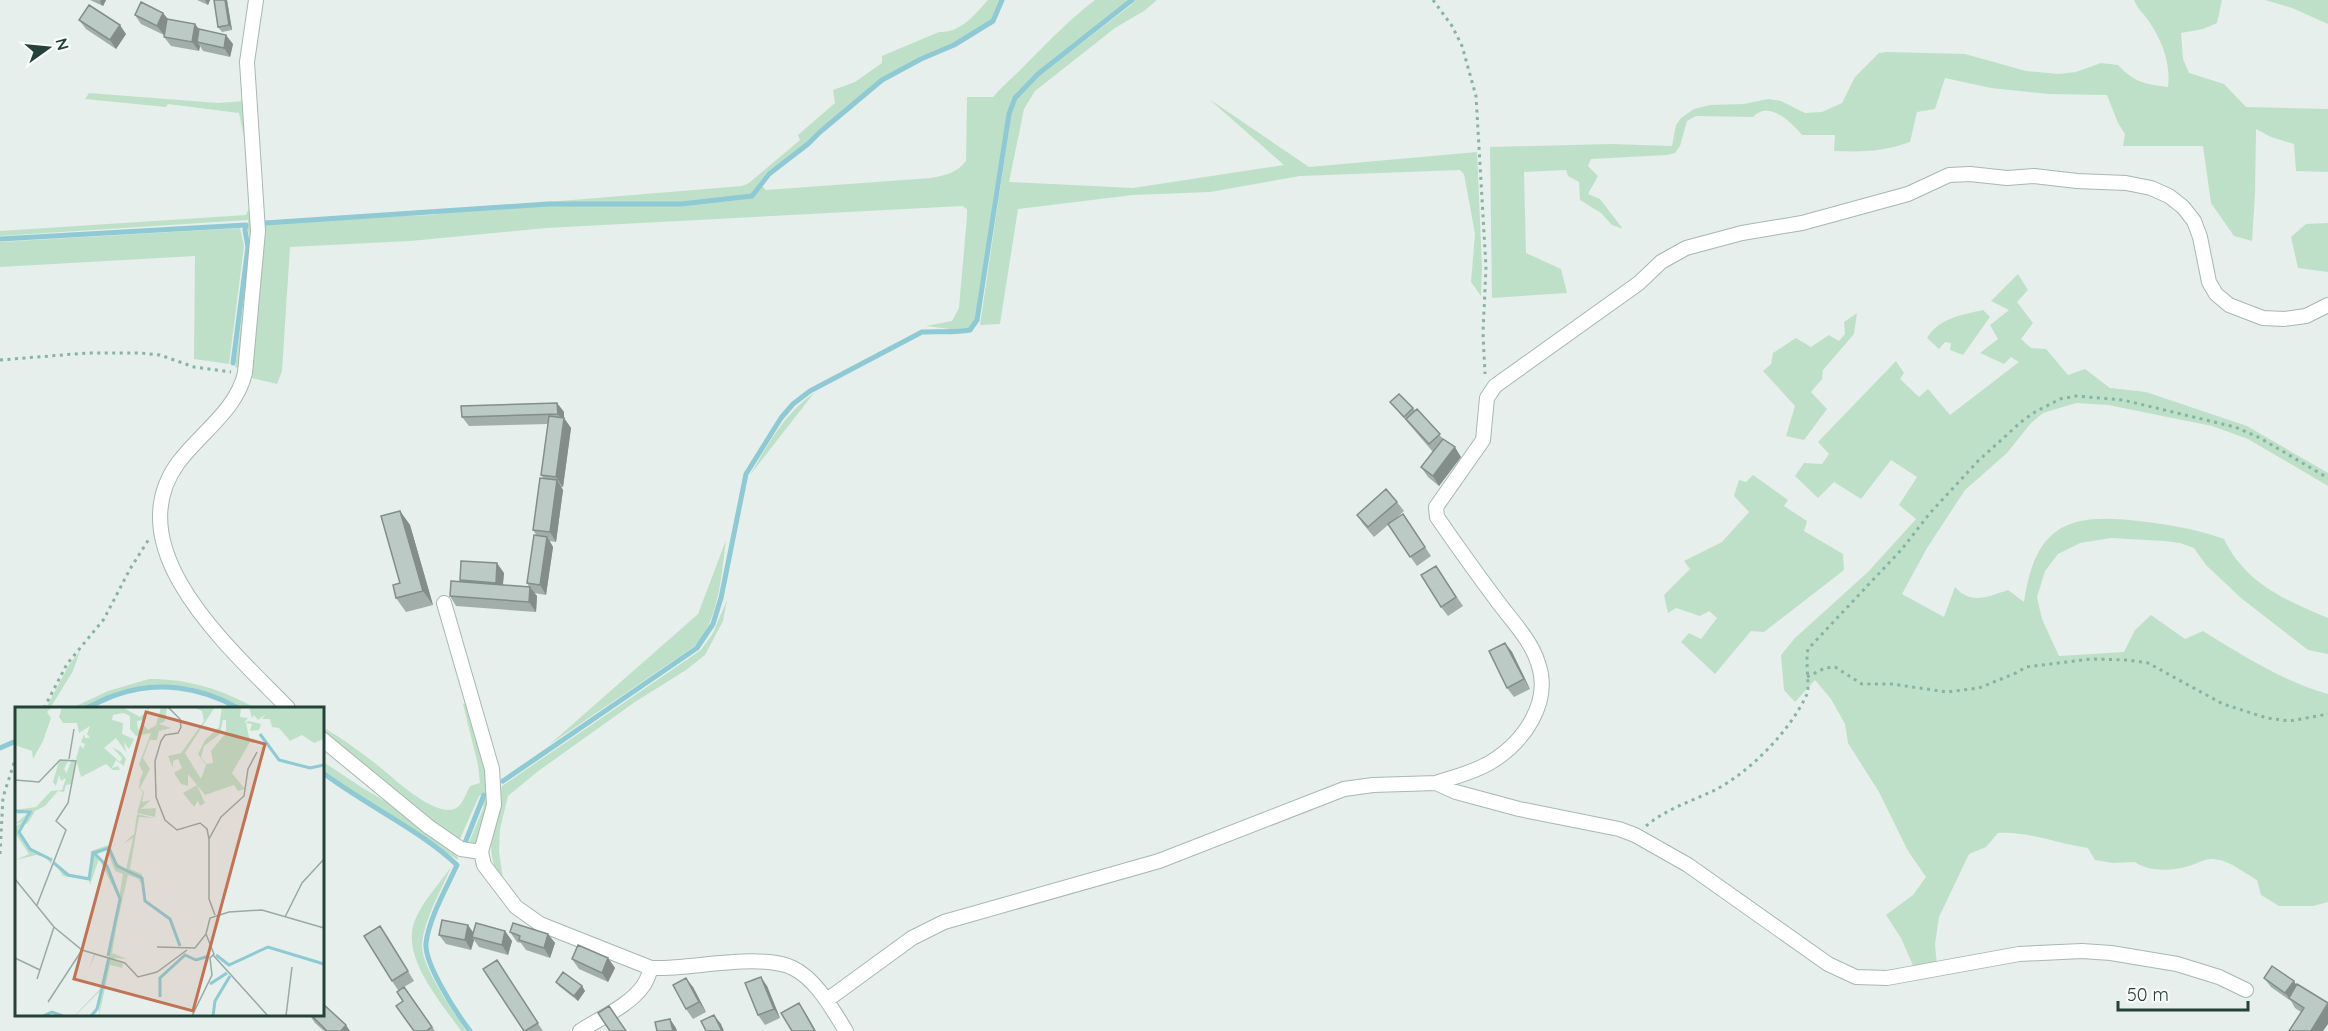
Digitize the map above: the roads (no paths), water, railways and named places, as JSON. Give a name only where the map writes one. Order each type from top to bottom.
[{"type":"street","points":[[255,0],[247,62],[258,231],[245,373],[241,389],[231,404],[177,464],[164,489],[159,511],[160,531],[173,569],[200,612],[235,655],[287,707]]},
{"type":"street","points":[[827,1000],[903,945],[944,922],[1159,861],[1344,789],[1373,785],[1436,783],[1491,762],[1509,749],[1524,732],[1536,712],[1542,695],[1542,676],[1531,646],[1437,517],[1436,507],[1483,441],[1487,398],[1495,386],[1510,373],[1617,299],[1661,262],[1686,248],[1742,233],[1802,224],[1908,194],[1949,175],[1970,174],[2007,178],[2034,176],[2126,183],[2151,188],[2169,196],[2183,207],[2194,221],[2200,237],[2209,282],[2216,294],[2229,305],[2263,318],[2284,319],[2306,316],[2328,305]]},
{"type":"street","points":[[444,603],[492,769],[494,805],[481,852],[484,865],[516,907],[540,924],[651,968],[670,969],[746,962],[778,963],[794,969],[827,1000],[846,1031]]},
{"type":"street","points":[[324,741],[429,827],[461,849],[481,852]]},
{"type":"street","points":[[1436,783],[1456,792],[1519,809],[1619,829],[1635,835],[1688,866],[1828,964],[1857,976],[1887,978],[2019,954],[2082,951],[2177,964],[2219,977],[2246,990]]},
{"type":"street","points":[[580,1031],[621,1006],[637,993],[644,985],[651,968]]},
{"type":"waterway","points":[[265,223],[548,204],[681,204],[752,196],[769,174],[808,144],[882,80],[921,59],[954,45],[993,21],[1002,0]]},
{"type":"waterway","points":[[503,781],[697,648],[713,624],[721,598],[746,474],[781,418],[793,404],[810,391],[922,332],[970,330],[977,320],[1009,114],[1015,98],[1038,74],[1132,0]]},
{"type":"waterway","points":[[0,239],[246,225],[248,247],[233,363]]},
{"type":"waterway","points":[[88,707],[131,690],[163,687],[209,695],[236,707]]},
{"type":"waterway","points":[[0,748],[15,741]]},
{"type":"waterway","points":[[324,773],[409,828],[457,865],[434,913],[426,943],[430,963],[436,976],[470,1031]]},
{"type":"waterway","points":[[465,843],[484,795]]}]
